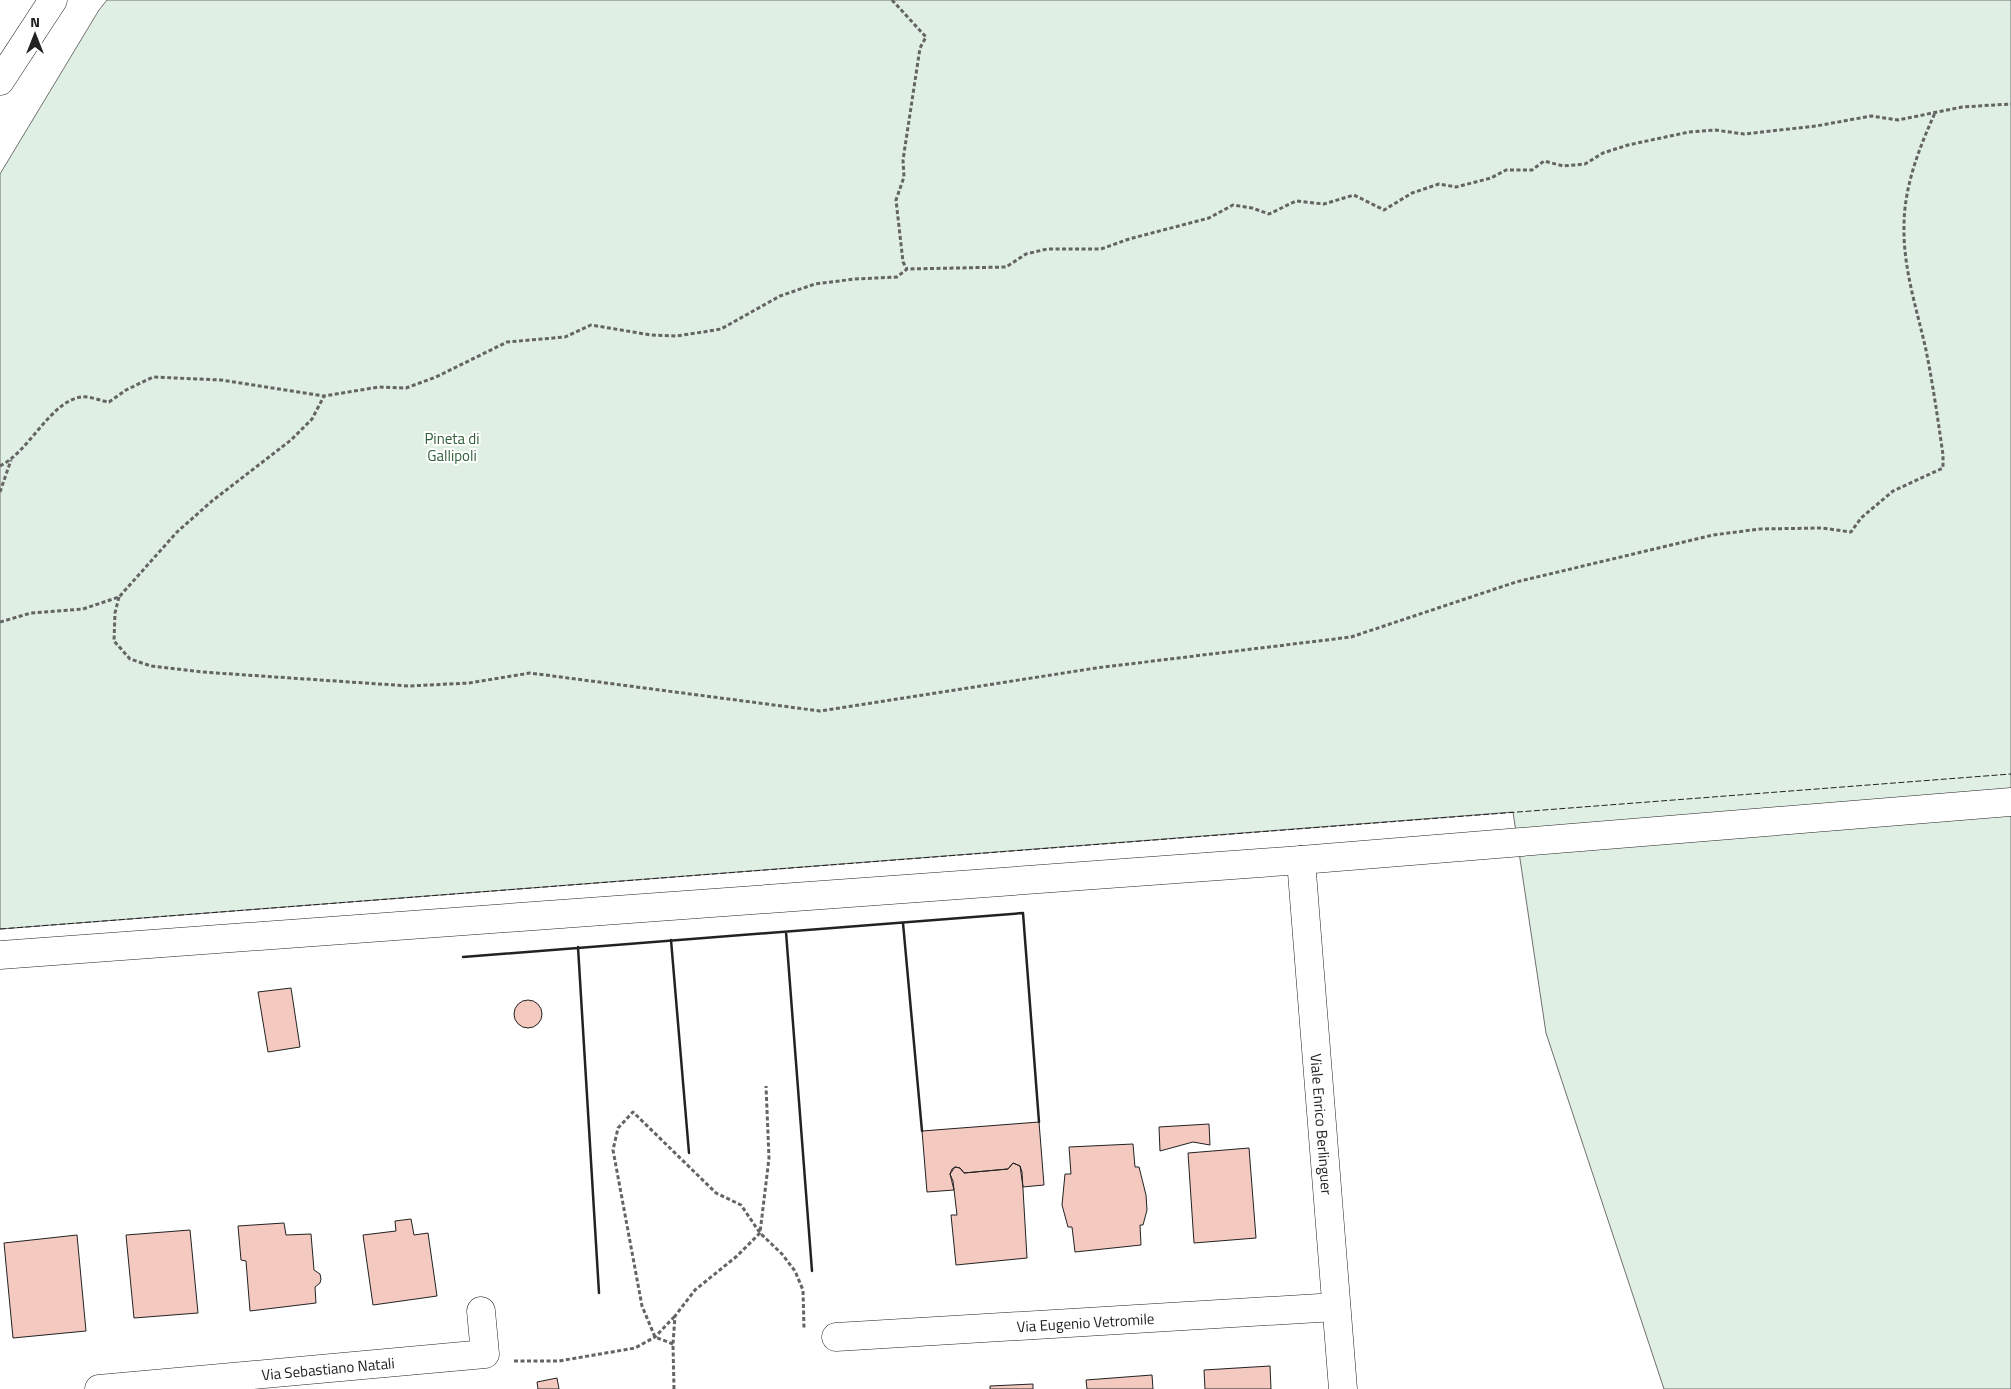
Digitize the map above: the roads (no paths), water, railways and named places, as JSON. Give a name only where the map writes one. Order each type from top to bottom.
[{"type":"main road","points":[[0,81],[53,0]]},
{"type":"main road","points":[[0,955],[1301,860],[2011,802]]},
{"type":"main road","name":"Viale Enrico Berlinguer","points":[[1301,860],[1343,1389]]},
{"type":"main road","name":"Via Eugenio Vetromile","points":[[836,1337],[1336,1307]]},
{"type":"main road","name":"Via Sebastiano Natali","points":[[98,1389],[485,1354],[481,1311]]},
{"type":"park label","name":"Pineta di Gallipoli","points":[[452,446]]}]
